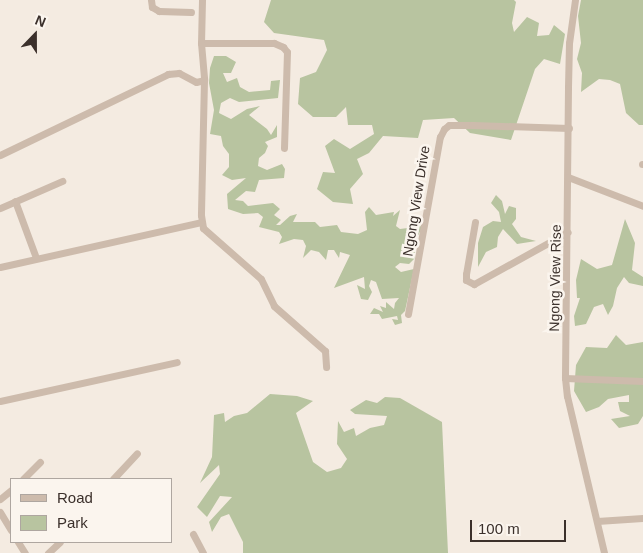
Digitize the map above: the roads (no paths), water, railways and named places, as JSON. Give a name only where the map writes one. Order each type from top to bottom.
[{"type":"street","points":[[151,0],[152,7],[159,11],[191,12]]},
{"type":"street","points":[[202,0],[201,44],[204,80],[201,222],[207,233],[261,279],[274,306],[325,351],[326,366]]},
{"type":"street","name":"Ngong View Rise","points":[[575,0],[569,43],[565,378],[567,396],[604,553]]},
{"type":"street","points":[[201,44],[274,43],[283,47],[286,52],[284,148]]},
{"type":"street","points":[[0,155],[168,74],[179,73],[196,82],[204,80]]},
{"type":"street","name":"Ngong View Drive","points":[[408,314],[440,137],[444,129],[449,125],[472,124],[569,128]]},
{"type":"street","points":[[568,177],[643,206]]},
{"type":"street","points":[[0,208],[62,181]]},
{"type":"street","points":[[15,201],[35,255]]},
{"type":"street","points":[[0,267],[201,222]]},
{"type":"street","points":[[475,222],[466,274],[466,280],[474,284],[568,232]]},
{"type":"street","points":[[0,401],[178,362]]},
{"type":"street","points":[[565,378],[643,381]]},
{"type":"street","points":[[114,478],[137,454]]},
{"type":"street","points":[[24,478],[40,462]]},
{"type":"street","points":[[0,499],[10,491]]},
{"type":"street","points":[[0,512],[10,528]]},
{"type":"street","points":[[597,521],[643,518]]},
{"type":"street","points":[[193,534],[203,553]]},
{"type":"street","points":[[48,553],[59,543]]}]
